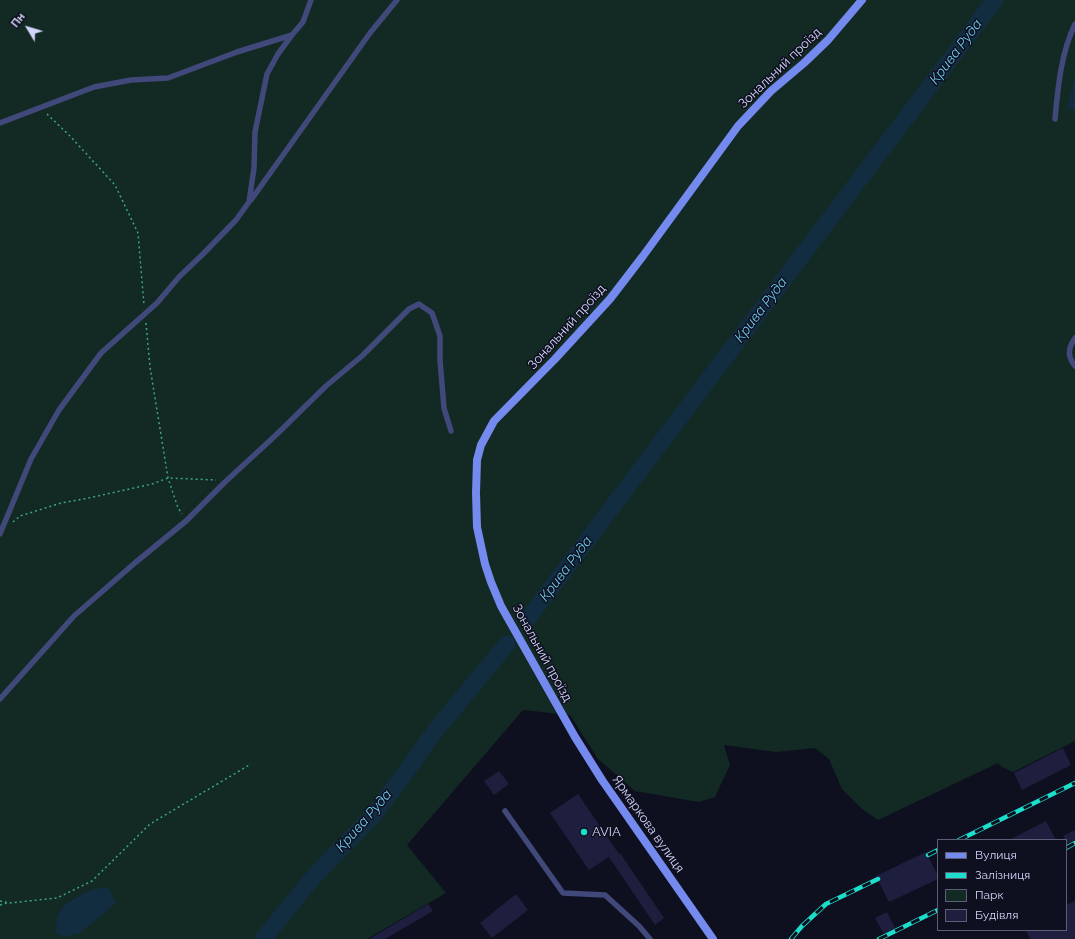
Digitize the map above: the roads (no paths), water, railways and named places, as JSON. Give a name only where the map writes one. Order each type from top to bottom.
[{"type":"street","name":"Зональний проїзд","points":[[566,720],[502,606],[485,564],[477,527],[477,460],[481,445],[494,421],[555,360],[610,299],[644,256],[748,115],[771,91],[820,48],[862,0]]},
{"type":"street","name":"Ярмаркова вулиця","points":[[566,720],[602,780],[713,939]]},
{"type":"lane","points":[[249,202],[254,168],[255,132],[267,74],[278,54],[303,22],[311,0]]},
{"type":"lane","points":[[0,534],[31,459],[59,410],[101,354],[145,315],[179,277],[236,220],[370,33],[397,0]]},
{"type":"lane","points":[[1055,119],[1065,49],[1075,24]]},
{"type":"lane","points":[[0,123],[94,87],[131,80],[168,78],[237,52],[292,35]]},
{"type":"lane","points":[[0,699],[74,616],[186,521],[326,386],[362,356],[409,309],[419,304],[432,313],[440,336],[440,360],[444,408],[451,431]]},
{"type":"lane","points":[[1075,338],[1069,346],[1070,360],[1075,366]]},
{"type":"lane","points":[[505,811],[563,893],[605,895],[639,926],[650,939]]},
{"type":"water","points":[[1075,75],[1075,110],[1067,108]]},
{"type":"water","points":[[108,887],[116,903],[80,933],[65,937],[56,933],[57,915],[66,903],[90,890]]},
{"type":"waterway","name":"Крива Руда","points":[[527,620],[995,0]]},
{"type":"waterway","name":"Крива Руда","points":[[263,939],[316,874],[372,817],[435,731],[507,644]]},
{"type":"railway","points":[[961,839],[1075,783]]},
{"type":"railway","points":[[1067,847],[1075,843]]},
{"type":"railway","points":[[928,855],[937,850]]},
{"type":"railway","points":[[791,939],[802,926],[826,904],[878,879]]},
{"type":"railway","points":[[879,939],[937,910]]},
{"type":"place","name":"AVIA","points":[[584,832]]}]
